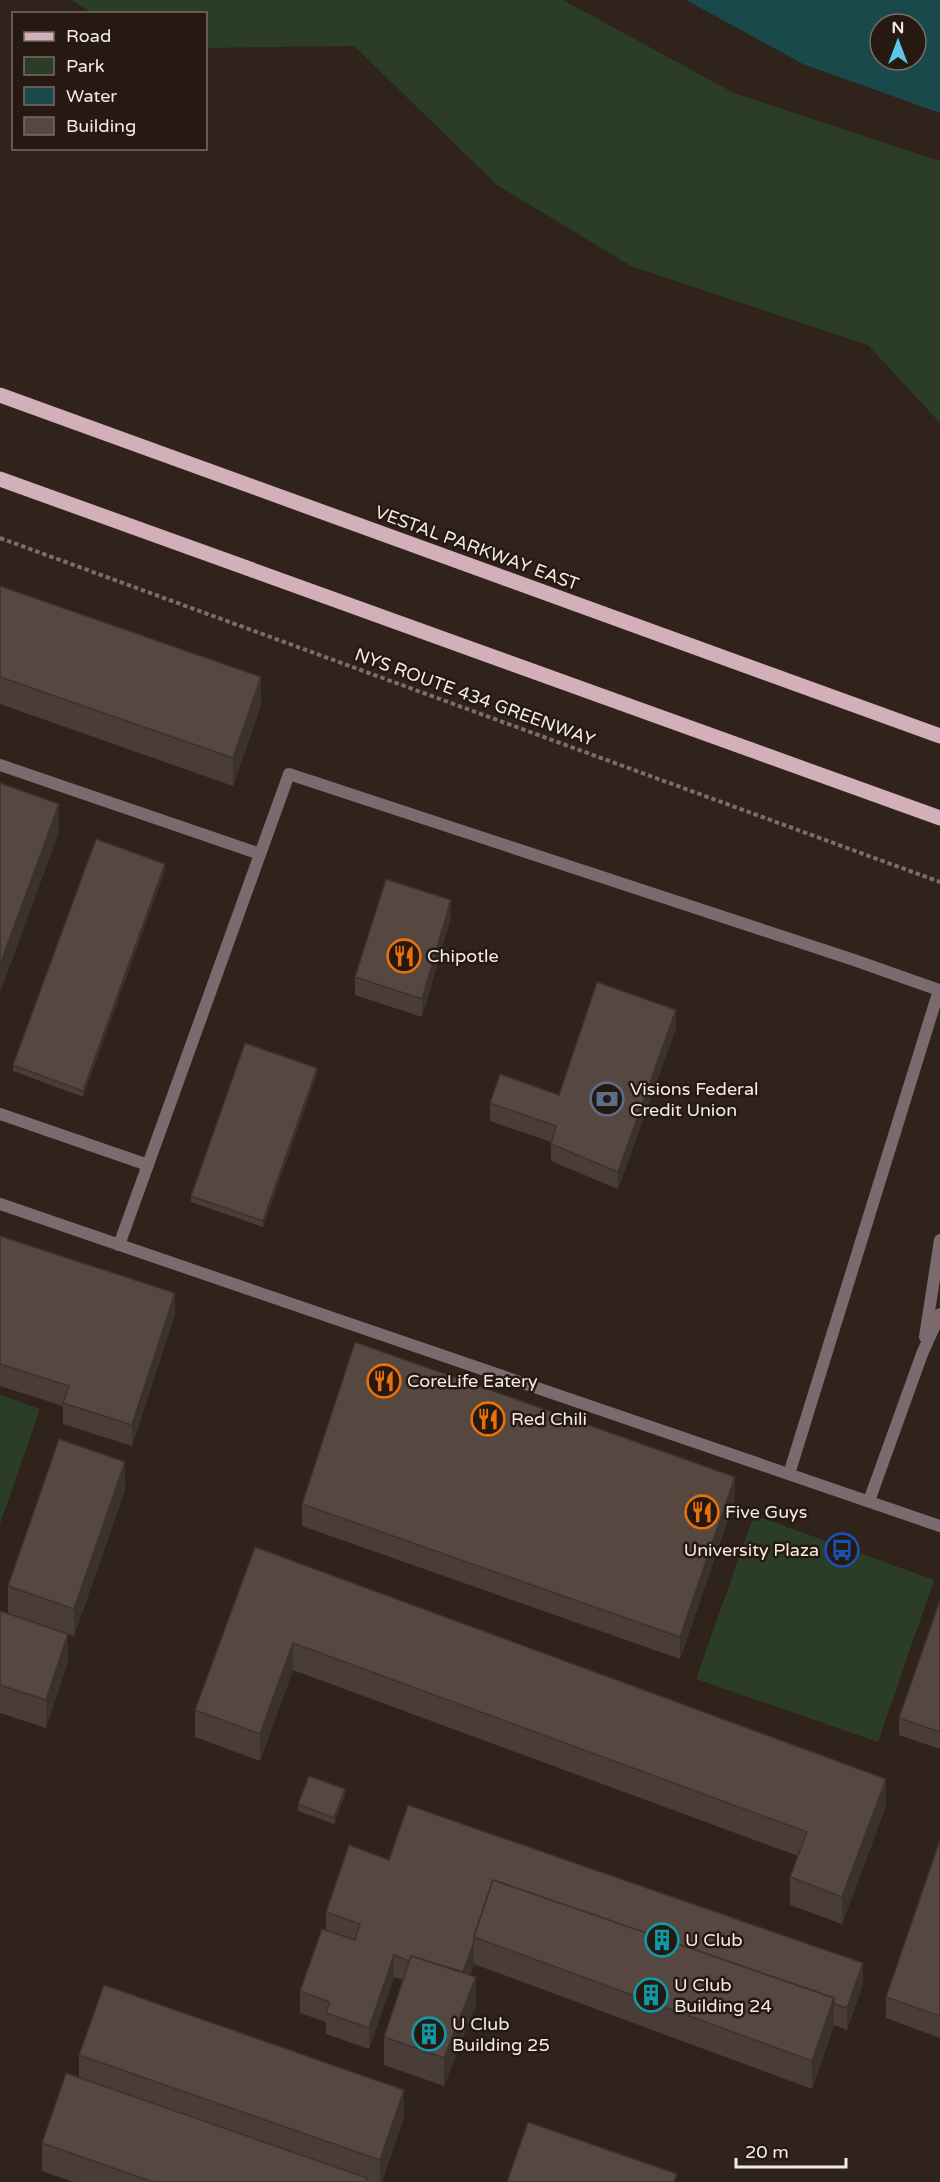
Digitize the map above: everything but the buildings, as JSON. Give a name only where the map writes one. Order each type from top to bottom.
[{"type":"main road","name":"VESTAL PARKWAY EAST","points":[[0,395],[940,736]]},
{"type":"main road","points":[[0,479],[940,818]]},
{"type":"lane","points":[[0,765],[260,854]]},
{"type":"lane","points":[[119,1245],[289,774],[939,990],[789,1473]]},
{"type":"lane","points":[[0,1114],[148,1165]]},
{"type":"lane","points":[[0,1204],[940,1526]]},
{"type":"lane","points":[[922,1354],[940,1240]]},
{"type":"lane","points":[[868,1501],[922,1354],[940,1314]]},
{"type":"path","name":"NYS ROUTE 434 GREENWAY","points":[[0,538],[940,882]]},
{"type":"green space","points":[[72,0],[563,0],[734,93],[940,161],[940,423],[868,345],[631,266],[497,185],[354,46],[207,48],[207,12],[90,12]]},
{"type":"green space","points":[[0,1395],[40,1409],[0,1524]]},
{"type":"green space","points":[[754,1515],[934,1580],[878,1742],[696,1679]]},
{"type":"water","points":[[686,0],[940,0],[940,113],[803,64]]},
{"type":"place","name":"Chipotle","points":[[404,956]]},
{"type":"place","name":"Visions Federal Credit Union","points":[[607,1099]]},
{"type":"place","name":"CoreLife Eatery","points":[[384,1381]]},
{"type":"place","name":"Red Chili","points":[[488,1419]]},
{"type":"place","name":"Five Guys","points":[[702,1512]]},
{"type":"place","name":"University Plaza","points":[[842,1550]]},
{"type":"place","name":"U Club","points":[[662,1940]]},
{"type":"place","name":"U Club Building 24","points":[[651,1995]]},
{"type":"place","name":"U Club Building 25","points":[[429,2034]]}]
